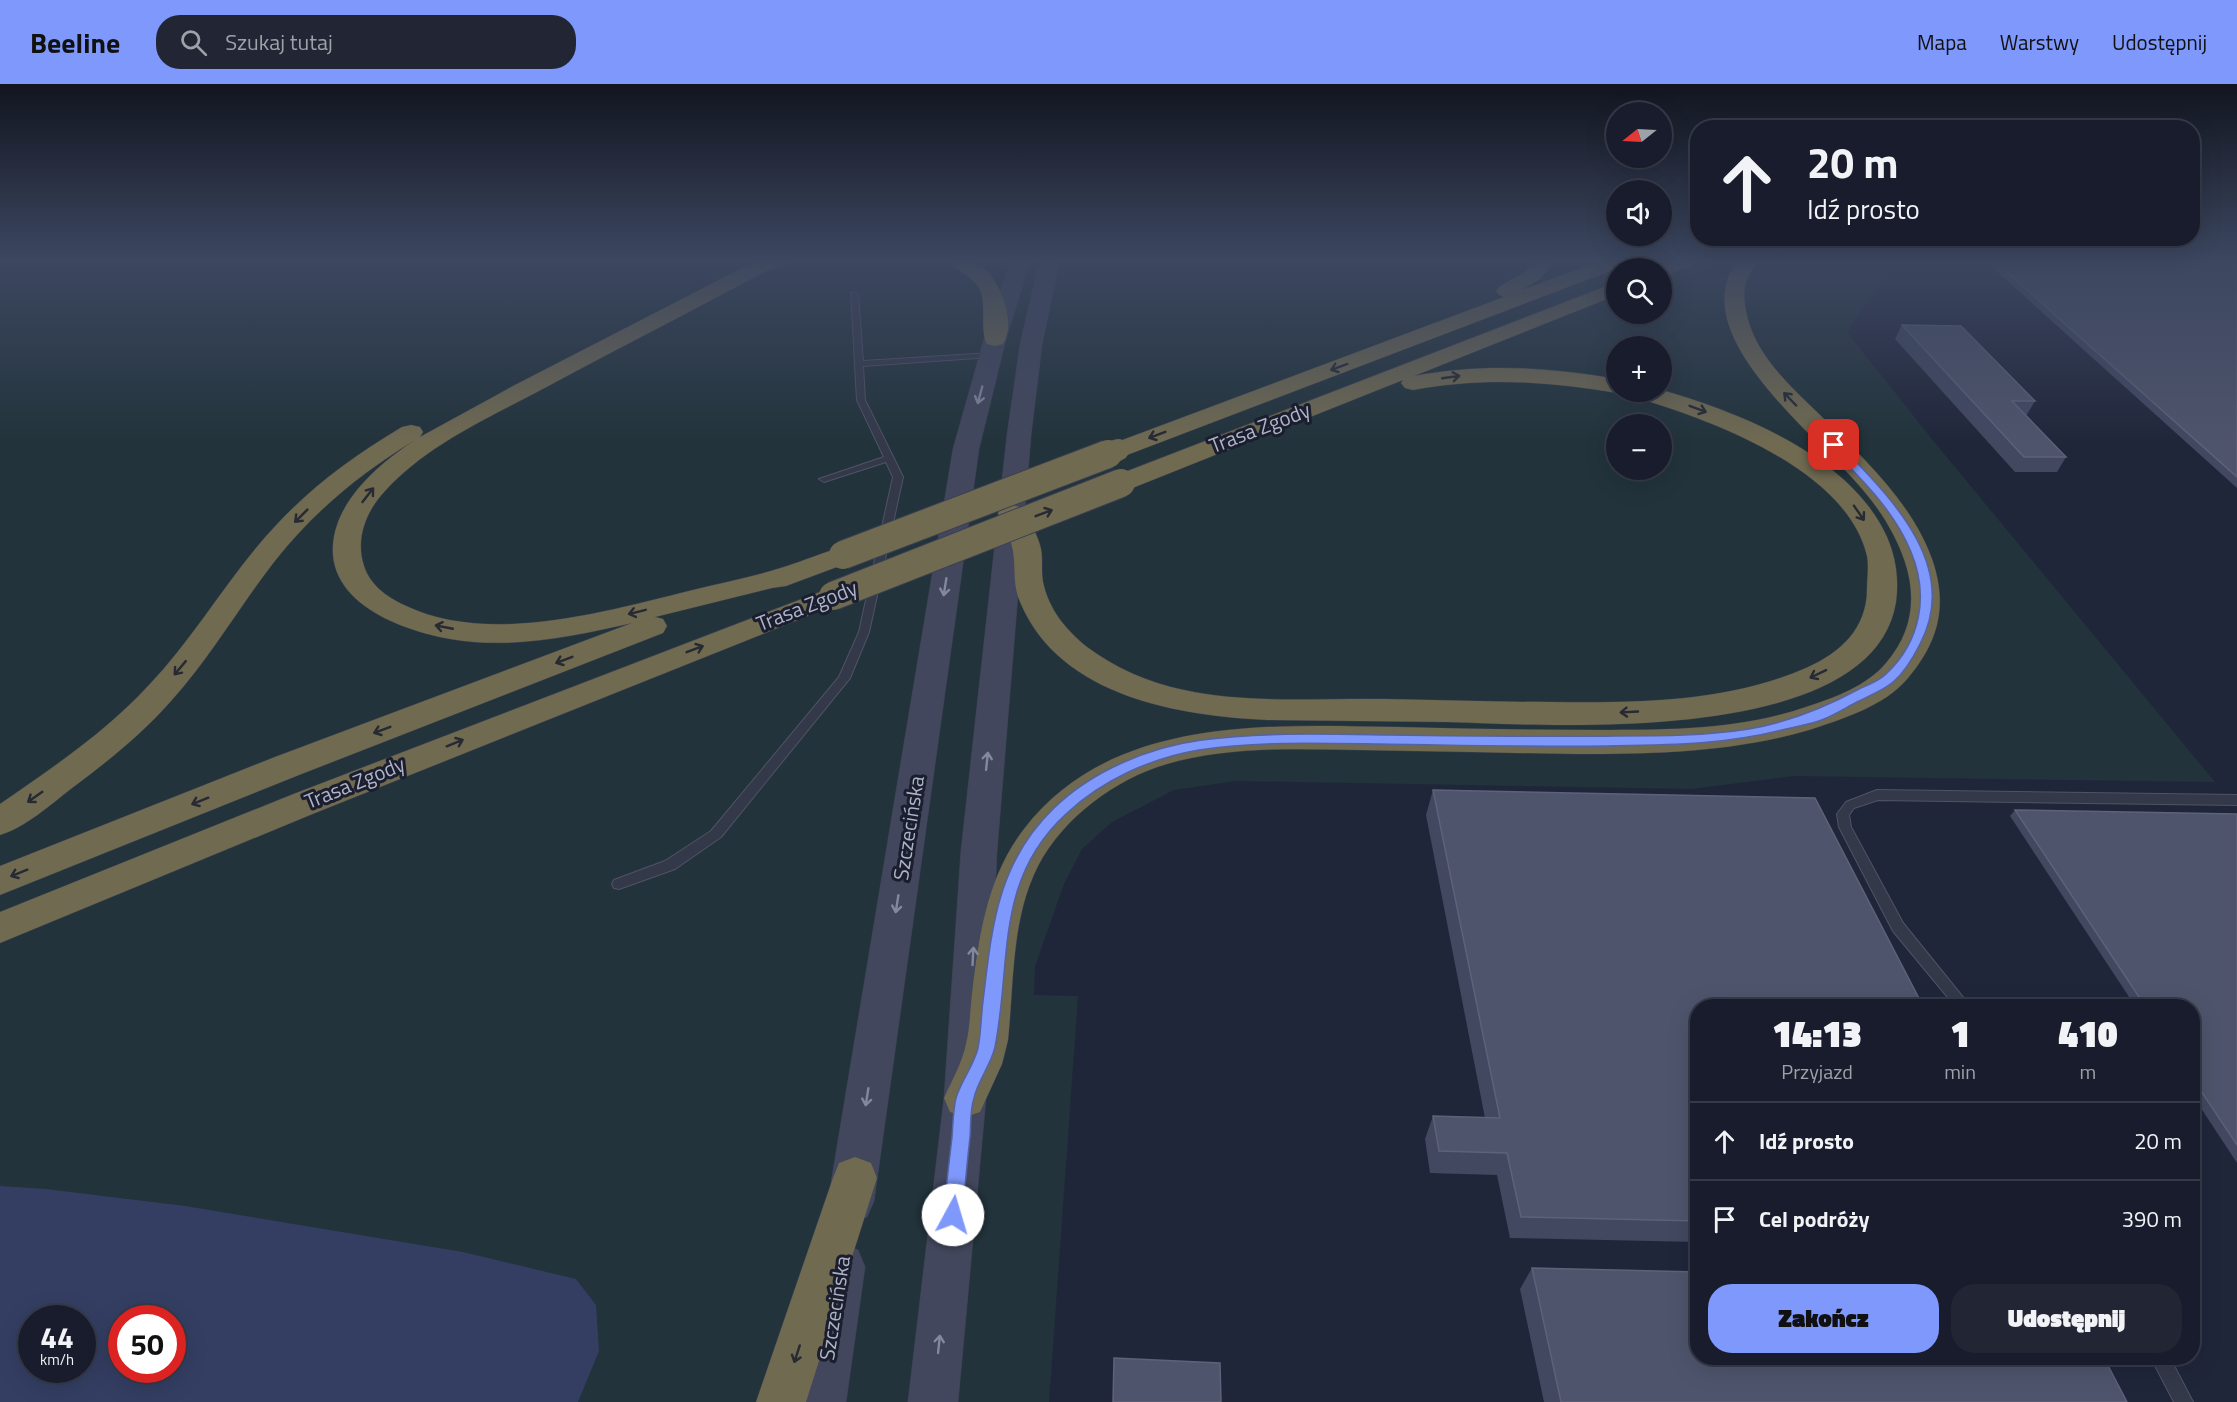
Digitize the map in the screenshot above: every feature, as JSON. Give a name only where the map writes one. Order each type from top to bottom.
[{"type":"highway","points":[[0,822],[75,769],[145,709],[204,639],[243,584],[293,524],[322,494],[356,466],[414,430],[623,321]]},
{"type":"highway","points":[[656,321],[425,444],[383,477],[363,500],[351,523],[346,547],[347,558],[356,580],[363,590],[386,607],[435,626],[476,632],[521,632],[568,628],[796,573]]},
{"type":"highway","points":[[993,347],[994,321]]},
{"type":"highway","points":[[1394,346],[1445,321]]},
{"type":"highway","name":"Trasa Zgody","points":[[0,881],[310,758],[1461,321]]},
{"type":"highway","name":"Trasa Zgody","points":[[0,928],[303,804],[1534,321]]},
{"type":"highway","points":[[965,1098],[986,1050],[999,934],[1006,895],[1019,865],[1035,839],[1059,812],[1101,780],[1137,762],[1198,746],[1273,738],[1543,742],[1701,740],[1754,733],[1818,716],[1888,680],[1906,660],[1926,616],[1927,586],[1918,554],[1903,524],[1879,492],[1774,382],[1745,342],[1737,321]]},
{"type":"highway","points":[[1253,431],[1415,382],[1459,376],[1517,374],[1575,378],[1606,384]]},
{"type":"highway","points":[[1011,513],[1027,551],[1028,582],[1034,603],[1043,620],[1064,644],[1096,668],[1128,684],[1162,696],[1224,707],[1595,714],[1677,709],[1756,698],[1823,672],[1852,653],[1877,622],[1885,579],[1874,536],[1856,509],[1834,484],[1785,448],[1738,424],[1672,399]]},
{"type":"highway","points":[[0,950],[303,804]]},
{"type":"highway","points":[[781,1402],[855,1178]]},
{"type":"main road","name":"Szczecińska","points":[[821,1402],[966,449],[1001,321]]},
{"type":"main road","points":[[933,1402],[965,1098],[979,851],[1011,513],[1027,366],[1037,321]]},
{"type":"lane","points":[[620,884],[670,865],[716,834],[844,678],[864,632],[898,477],[861,400],[856,321]]},
{"type":"lane","points":[[859,364],[993,347]]},
{"type":"lane","points":[[824,478],[889,458]]},
{"type":"lane","points":[[1957,999],[1898,927],[1845,827],[1844,814],[1850,805],[1877,795],[2237,800]]},
{"type":"lane","points":[[2164,1365],[2184,1402]]},
{"type":"shaded area","points":[[0,321],[1606,321],[1606,324],[1672,324],[1672,321],[1855,321],[1847,332],[1931,438],[2215,782],[1794,776],[1691,789],[1236,781],[1174,790],[1112,822],[1082,849],[1064,884],[1035,966],[1034,995],[1078,996],[1049,1402],[0,1402]]},
{"type":"water","points":[[0,1186],[46,1189],[185,1206],[463,1252],[576,1279],[596,1305],[599,1351],[578,1402],[0,1402]]},
{"type":"building","points":[[2061,321],[2237,321],[2237,477]]},
{"type":"building","points":[[1902,325],[1961,326],[2035,401],[2012,401],[2066,457],[2024,457]]},
{"type":"building","points":[[1433,790],[1815,798],[1919,999],[1690,999],[1690,1221],[1521,1217],[1507,1153],[1439,1151],[1433,1116],[1500,1118]]},
{"type":"building","points":[[2015,810],[2237,814],[2237,1145],[2200,1090],[2200,999],[2140,999]]},
{"type":"building","points":[[1532,1268],[1690,1272],[1690,1365],[2108,1365],[2127,1402],[1561,1402]]},
{"type":"building","points":[[1114,1358],[1220,1363],[1221,1402],[1113,1402]]},
{"type":"route","points":[[953,1215],[965,1098],[986,1050],[999,934],[1006,895],[1019,865],[1035,839],[1059,812],[1101,780],[1137,762],[1198,746],[1235,741],[1273,738],[1543,742],[1701,740],[1754,733],[1818,716],[1888,680],[1906,660],[1921,632],[1928,600],[1927,586],[1918,554],[1903,524],[1879,492],[1834,445]]}]
